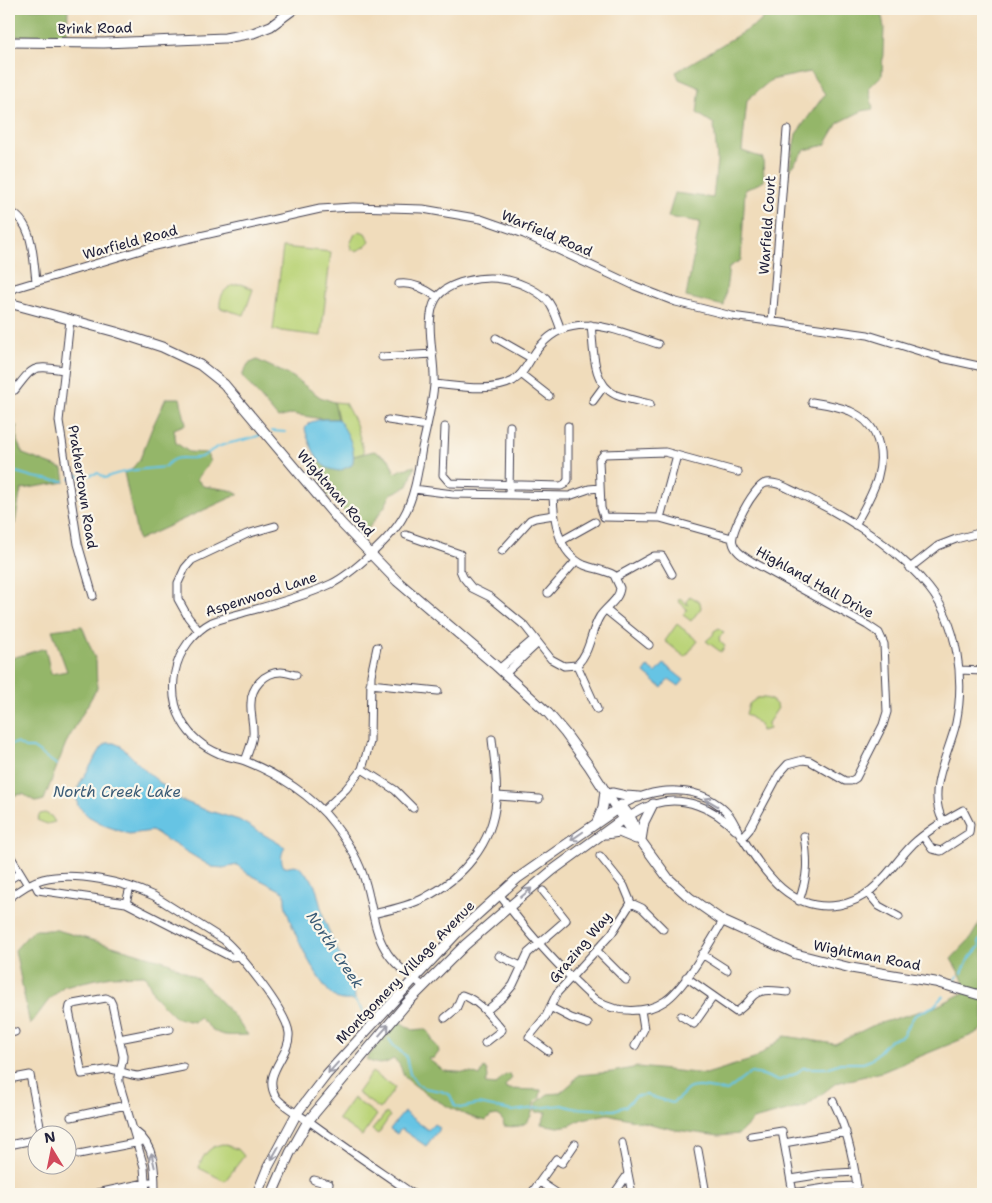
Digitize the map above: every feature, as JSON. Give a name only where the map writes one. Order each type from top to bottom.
[{"type":"main road","name":"Brink Road","points":[[9,42],[104,43],[225,38],[253,33],[271,26],[294,9]]},
{"type":"main road","name":"Wightman Road","points":[[9,303],[116,332],[162,347],[200,365],[214,376],[229,390],[341,523],[397,581],[548,713],[596,777],[604,782],[608,792],[668,878],[690,898],[723,921],[778,947],[829,964],[935,982],[983,996]]},
{"type":"main road","points":[[596,823],[608,792],[628,797],[639,797]]},
{"type":"main road","points":[[603,834],[619,832],[639,838],[653,804]]},
{"type":"main road","name":"Montgomery Village Avenue","points":[[256,1194],[297,1113],[328,1074],[414,978],[456,934],[518,878],[620,807]]},
{"type":"main road","name":"Montgomery Village Avenue","points":[[272,1194],[290,1153],[308,1121],[423,986],[465,945],[553,870],[626,818]]},
{"type":"street","name":"Warfield Court","points":[[772,322],[787,130]]},
{"type":"street","name":"Warfield Road","points":[[9,293],[15,288],[36,281],[150,248],[320,209],[353,207],[423,209],[481,219],[524,234],[635,286],[676,302],[732,316],[868,335],[942,358],[983,367]]},
{"type":"street","points":[[9,211],[13,212],[27,228],[36,281]]},
{"type":"street","points":[[399,284],[420,286],[437,297],[446,288],[455,284],[489,278],[508,280],[536,292],[546,299],[555,312],[561,330]]},
{"type":"street","name":"Aspenwood Lane","points":[[423,986],[396,964],[385,949],[378,934],[364,878],[356,857],[323,811],[303,793],[245,761],[222,755],[200,744],[190,735],[176,710],[174,680],[176,668],[186,646],[198,631],[212,622],[293,598],[332,584],[350,572],[371,553],[402,519],[414,489],[434,384],[430,322],[437,297]]},
{"type":"street","name":"Prathertown Road","points":[[70,320],[60,408],[61,438],[78,544],[93,596]]},
{"type":"street","points":[[591,324],[596,370],[604,386],[617,396],[650,404]]},
{"type":"street","points":[[434,384],[492,387],[512,381],[521,374],[546,339],[572,326],[591,324],[658,344]]},
{"type":"street","points":[[496,338],[531,358]]},
{"type":"street","points":[[382,356],[433,354]]},
{"type":"street","points":[[15,390],[28,372],[34,368],[64,370]]},
{"type":"street","points":[[521,374],[549,396]]},
{"type":"street","points":[[593,400],[604,386]]},
{"type":"street","points":[[812,402],[839,407],[861,416],[873,430],[878,441],[881,453],[880,472],[855,525]]},
{"type":"street","points":[[388,420],[427,426]]},
{"type":"street","points":[[509,495],[510,426]]},
{"type":"street","points":[[445,427],[444,475],[450,483],[561,486],[568,480],[568,426]]},
{"type":"street","points":[[738,472],[659,451],[604,454],[599,460],[601,514],[604,517],[660,518],[732,538],[735,527],[758,487],[765,483],[775,483],[829,508],[888,548],[929,588],[943,612],[954,643],[960,670],[959,706],[937,785],[936,806],[942,821]]},
{"type":"street","points":[[660,518],[677,455]]},
{"type":"street","points":[[414,489],[453,494],[574,496],[589,489],[600,488]]},
{"type":"street","points":[[406,535],[460,554],[460,570],[467,582],[479,592],[490,597],[525,626],[551,659],[564,666],[577,665],[586,654],[597,623],[620,594],[620,588],[616,576],[608,571],[586,566],[576,561],[561,541],[554,515],[553,496]]},
{"type":"street","points":[[502,551],[530,520],[554,515]]},
{"type":"street","points":[[561,541],[595,522]]},
{"type":"street","points":[[198,631],[184,612],[178,599],[178,583],[185,568],[192,560],[240,538],[275,526]]},
{"type":"street","points":[[910,568],[938,546],[983,532]]},
{"type":"street","name":"Highland Hall Drive","points":[[732,538],[733,546],[742,555],[867,624],[879,633],[884,644],[886,718],[856,778],[851,781],[845,780],[810,761],[803,760],[788,764],[779,774],[749,830],[742,838]]},
{"type":"street","points":[[616,576],[658,555],[662,556],[672,574]]},
{"type":"street","points":[[548,593],[576,561]]},
{"type":"street","points":[[606,610],[649,645]]},
{"type":"street","points":[[502,672],[536,642]]},
{"type":"street","points":[[323,811],[346,789],[362,768],[372,733],[370,684],[377,648]]},
{"type":"street","points":[[577,665],[597,709]]},
{"type":"street","points":[[960,670],[983,671]]},
{"type":"street","points":[[245,761],[253,735],[251,704],[254,689],[260,681],[274,673],[281,672],[296,675]]},
{"type":"street","points":[[370,684],[438,691]]},
{"type":"street","points":[[373,914],[424,899],[447,885],[470,862],[486,838],[493,818],[496,796],[492,739]]},
{"type":"street","points":[[362,768],[395,790],[414,808]]},
{"type":"street","points":[[620,807],[639,797],[657,792],[672,790],[699,795],[712,802],[728,815],[765,872],[775,883],[798,901],[815,906],[839,905],[852,902],[869,894],[880,884],[908,849],[923,836],[942,821],[963,810],[970,822],[971,831],[944,850],[934,850],[923,836]]},
{"type":"street","points":[[496,796],[539,799]]},
{"type":"street","points":[[626,818],[653,804],[674,801],[692,804],[708,809],[726,820],[742,838]]},
{"type":"street","points":[[798,901],[804,886],[808,862],[804,836]]},
{"type":"street","points":[[9,854],[20,873],[38,890],[126,903],[231,957],[240,956]]},
{"type":"street","points":[[600,856],[624,886],[631,904],[642,908],[663,929]]},
{"type":"street","points":[[9,877],[10,879],[20,873]]},
{"type":"street","points":[[9,898],[43,879],[74,877],[113,882],[154,896],[224,940],[255,974],[289,1031],[288,1045],[272,1075],[276,1097],[402,1191],[413,1194]]},
{"type":"street","points":[[126,903],[130,887]]},
{"type":"street","points":[[486,1011],[510,990],[528,953],[566,920],[543,891]]},
{"type":"street","points":[[499,894],[538,943],[571,978],[596,1000],[605,1005],[629,1011],[654,1007],[674,994],[723,921]]},
{"type":"street","points":[[869,894],[879,906],[899,917]]},
{"type":"street","name":"Grazing Way","points":[[548,1051],[529,1037],[557,994],[612,933],[631,904]]},
{"type":"street","points":[[597,951],[626,980]]},
{"type":"street","points":[[702,954],[726,970]]},
{"type":"street","points":[[499,956],[521,966]]},
{"type":"street","points":[[686,978],[736,1012],[762,990],[787,992]]},
{"type":"street","points":[[445,1018],[456,1009],[462,995],[471,998],[486,1011],[502,1030],[485,1043]]},
{"type":"street","points":[[681,1016],[694,1024],[713,997]]},
{"type":"street","points":[[146,1194],[144,1166],[119,1082],[120,1072],[123,1063],[112,1004],[106,998],[70,1006],[69,1011],[82,1074],[111,1069],[120,1072],[138,1076],[182,1067]]},
{"type":"street","points":[[550,1007],[588,1024]]},
{"type":"street","points":[[636,1046],[644,1029],[641,1010]]},
{"type":"street","points":[[119,1039],[170,1029]]},
{"type":"street","points":[[9,1079],[30,1075],[40,1126]]},
{"type":"street","points":[[751,1136],[782,1131],[791,1179],[789,1194],[857,1186],[846,1132],[833,1101]]},
{"type":"street","points":[[71,1117],[126,1105]]},
{"type":"street","points":[[135,1132],[145,1141],[154,1160],[155,1194]]},
{"type":"street","points":[[784,1143],[846,1132]]},
{"type":"street","points":[[9,1145],[28,1141]]},
{"type":"street","points":[[79,1154],[145,1141]]},
{"type":"street","points":[[622,1143],[632,1194]]},
{"type":"street","points":[[531,1194],[556,1159],[562,1163],[576,1144]]},
{"type":"street","points":[[698,1150],[706,1194]]},
{"type":"street","points":[[791,1179],[855,1172]]},
{"type":"street","points":[[614,1194],[628,1174]]},
{"type":"street","points":[[314,1180],[329,1184],[327,1194]]},
{"type":"street","points":[[97,1193],[155,1182]]},
{"type":"street","points":[[540,1182],[558,1194]]},
{"type":"green space","points":[[9,9],[68,9],[67,35],[9,36]]},
{"type":"green space","points":[[768,9],[881,9],[884,28],[882,75],[869,88],[873,109],[862,111],[838,123],[825,145],[805,150],[789,170],[796,134],[825,94],[810,72],[771,80],[747,100],[742,151],[763,158],[764,181],[745,190],[741,260],[729,267],[724,306],[686,297],[700,222],[668,217],[675,193],[713,198],[717,160],[714,124],[697,113],[700,88],[679,79],[676,72],[760,22]]},
{"type":"green space","points":[[360,231],[365,233],[370,242],[365,247],[356,251],[351,249],[350,244],[355,234]]},
{"type":"green space","points":[[283,247],[331,252],[321,336],[273,330]]},
{"type":"green space","points":[[241,284],[253,289],[244,315],[220,308],[224,291],[231,286]]},
{"type":"green space","points":[[257,360],[293,377],[320,397],[334,402],[338,419],[322,419],[292,414],[278,418],[242,376],[248,364]]},
{"type":"green space","points":[[166,398],[180,398],[186,424],[174,429],[176,443],[189,452],[207,453],[210,462],[197,479],[203,486],[230,490],[239,494],[138,540],[124,472],[131,470],[140,459]]},
{"type":"green space","points":[[334,402],[345,403],[356,424],[364,453],[354,456],[350,440],[338,419]]},
{"type":"green space","points":[[9,425],[17,426],[17,441],[23,454],[63,469],[65,482],[22,489],[15,524],[9,525]]},
{"type":"green space","points":[[374,451],[389,459],[395,473],[415,466],[408,486],[391,494],[385,506],[365,533],[328,496],[313,467],[320,462],[339,471],[352,465],[354,456]]},
{"type":"green space","points":[[690,596],[700,602],[701,608],[691,621],[683,615],[687,609],[678,601],[680,598],[688,605],[687,601]]},
{"type":"green space","points":[[677,624],[698,641],[685,657],[665,641]]},
{"type":"green space","points":[[82,626],[96,661],[97,688],[66,743],[44,800],[36,802],[23,794],[9,796],[9,659],[45,648],[51,674],[67,671],[52,630]]},
{"type":"green space","points":[[719,628],[724,633],[719,637],[720,642],[725,646],[721,652],[706,641]]},
{"type":"green space","points":[[757,698],[769,699],[778,708],[768,723],[769,729],[761,731],[760,724],[746,714],[749,704]]},
{"type":"green space","points":[[45,813],[51,816],[55,822],[47,824],[37,820],[40,814]]},
{"type":"green space","points":[[983,917],[983,1029],[972,1035],[882,1072],[836,1083],[806,1106],[753,1120],[739,1134],[719,1136],[676,1130],[608,1114],[582,1119],[571,1125],[558,1127],[541,1124],[547,1112],[535,1112],[536,1103],[548,1094],[560,1093],[578,1075],[612,1072],[638,1067],[706,1074],[754,1059],[785,1036],[835,1044],[874,1025],[937,1006],[967,991],[951,959],[970,939]]},
{"type":"green space","points":[[33,930],[57,930],[168,962],[200,980],[232,1014],[248,1035],[220,1034],[215,1032],[199,1017],[194,1022],[176,1018],[155,997],[145,975],[111,976],[64,986],[48,1001],[30,1025],[15,950]]},
{"type":"green space","points":[[398,1021],[413,1030],[423,1029],[429,1032],[439,1052],[434,1058],[428,1059],[444,1071],[471,1073],[480,1076],[484,1068],[487,1070],[488,1079],[486,1084],[496,1085],[504,1076],[510,1074],[512,1078],[505,1086],[506,1089],[541,1090],[540,1097],[534,1103],[531,1115],[526,1123],[511,1127],[504,1126],[503,1121],[498,1115],[491,1116],[486,1121],[466,1115],[435,1099],[405,1078],[399,1064],[393,1059],[380,1064],[366,1059]]},
{"type":"green space","points":[[372,1072],[395,1088],[380,1109],[357,1093]]},
{"type":"green space","points":[[353,1098],[377,1115],[362,1136],[338,1119]]},
{"type":"green space","points":[[386,1113],[390,1116],[378,1134],[372,1130]]},
{"type":"green space","points":[[223,1144],[239,1150],[244,1156],[225,1181],[199,1168],[207,1152]]},
{"type":"water","points":[[322,419],[338,419],[348,435],[352,447],[352,465],[339,471],[325,466],[317,458],[305,428],[311,422]]},
{"type":"water","points":[[664,664],[684,680],[679,686],[669,679],[662,688],[644,673],[648,667],[656,673]]},
{"type":"water","name":"North Creek Lake","points":[[107,743],[121,746],[147,772],[181,800],[239,820],[285,847],[282,857],[284,867],[298,866],[311,878],[316,888],[324,919],[354,983],[355,1000],[336,998],[329,992],[314,970],[293,928],[285,905],[284,892],[247,873],[237,865],[224,868],[212,867],[152,831],[129,834],[106,826],[88,816],[78,806],[76,798],[80,783],[102,747]]},
{"type":"water","points":[[404,1112],[428,1130],[434,1124],[440,1128],[426,1146],[401,1129],[397,1134],[390,1129]]},
{"type":"waterway","points":[[272,431],[285,432]]},
{"type":"waterway","points":[[70,479],[74,474],[83,479],[85,476],[98,473],[105,478],[142,469],[165,467],[174,459],[201,457],[223,445],[260,435]]},
{"type":"waterway","points":[[9,470],[33,477],[64,481]]},
{"type":"waterway","name":"North Creek","points":[[9,745],[17,743],[25,748],[33,748],[57,765]]},
{"type":"waterway","name":"North Creek","points":[[962,973],[968,960],[980,946],[979,942],[983,935]]},
{"type":"waterway","name":"North Creek","points":[[955,979],[958,976]]},
{"type":"waterway","name":"North Creek","points":[[389,1039],[406,1056],[410,1074],[417,1084],[424,1088],[441,1091],[450,1095],[455,1106],[460,1108],[479,1104],[512,1111],[562,1105],[573,1108],[614,1110],[626,1106],[636,1096],[647,1095],[672,1103],[687,1090],[695,1087],[727,1091],[750,1073],[763,1075],[778,1081],[795,1074],[803,1068],[827,1068],[840,1063],[863,1063],[871,1060],[889,1041],[902,1036],[915,1015],[934,1006],[943,996]]},
{"type":"waterway","name":"North Creek","points":[[353,998],[365,1014]]}]
